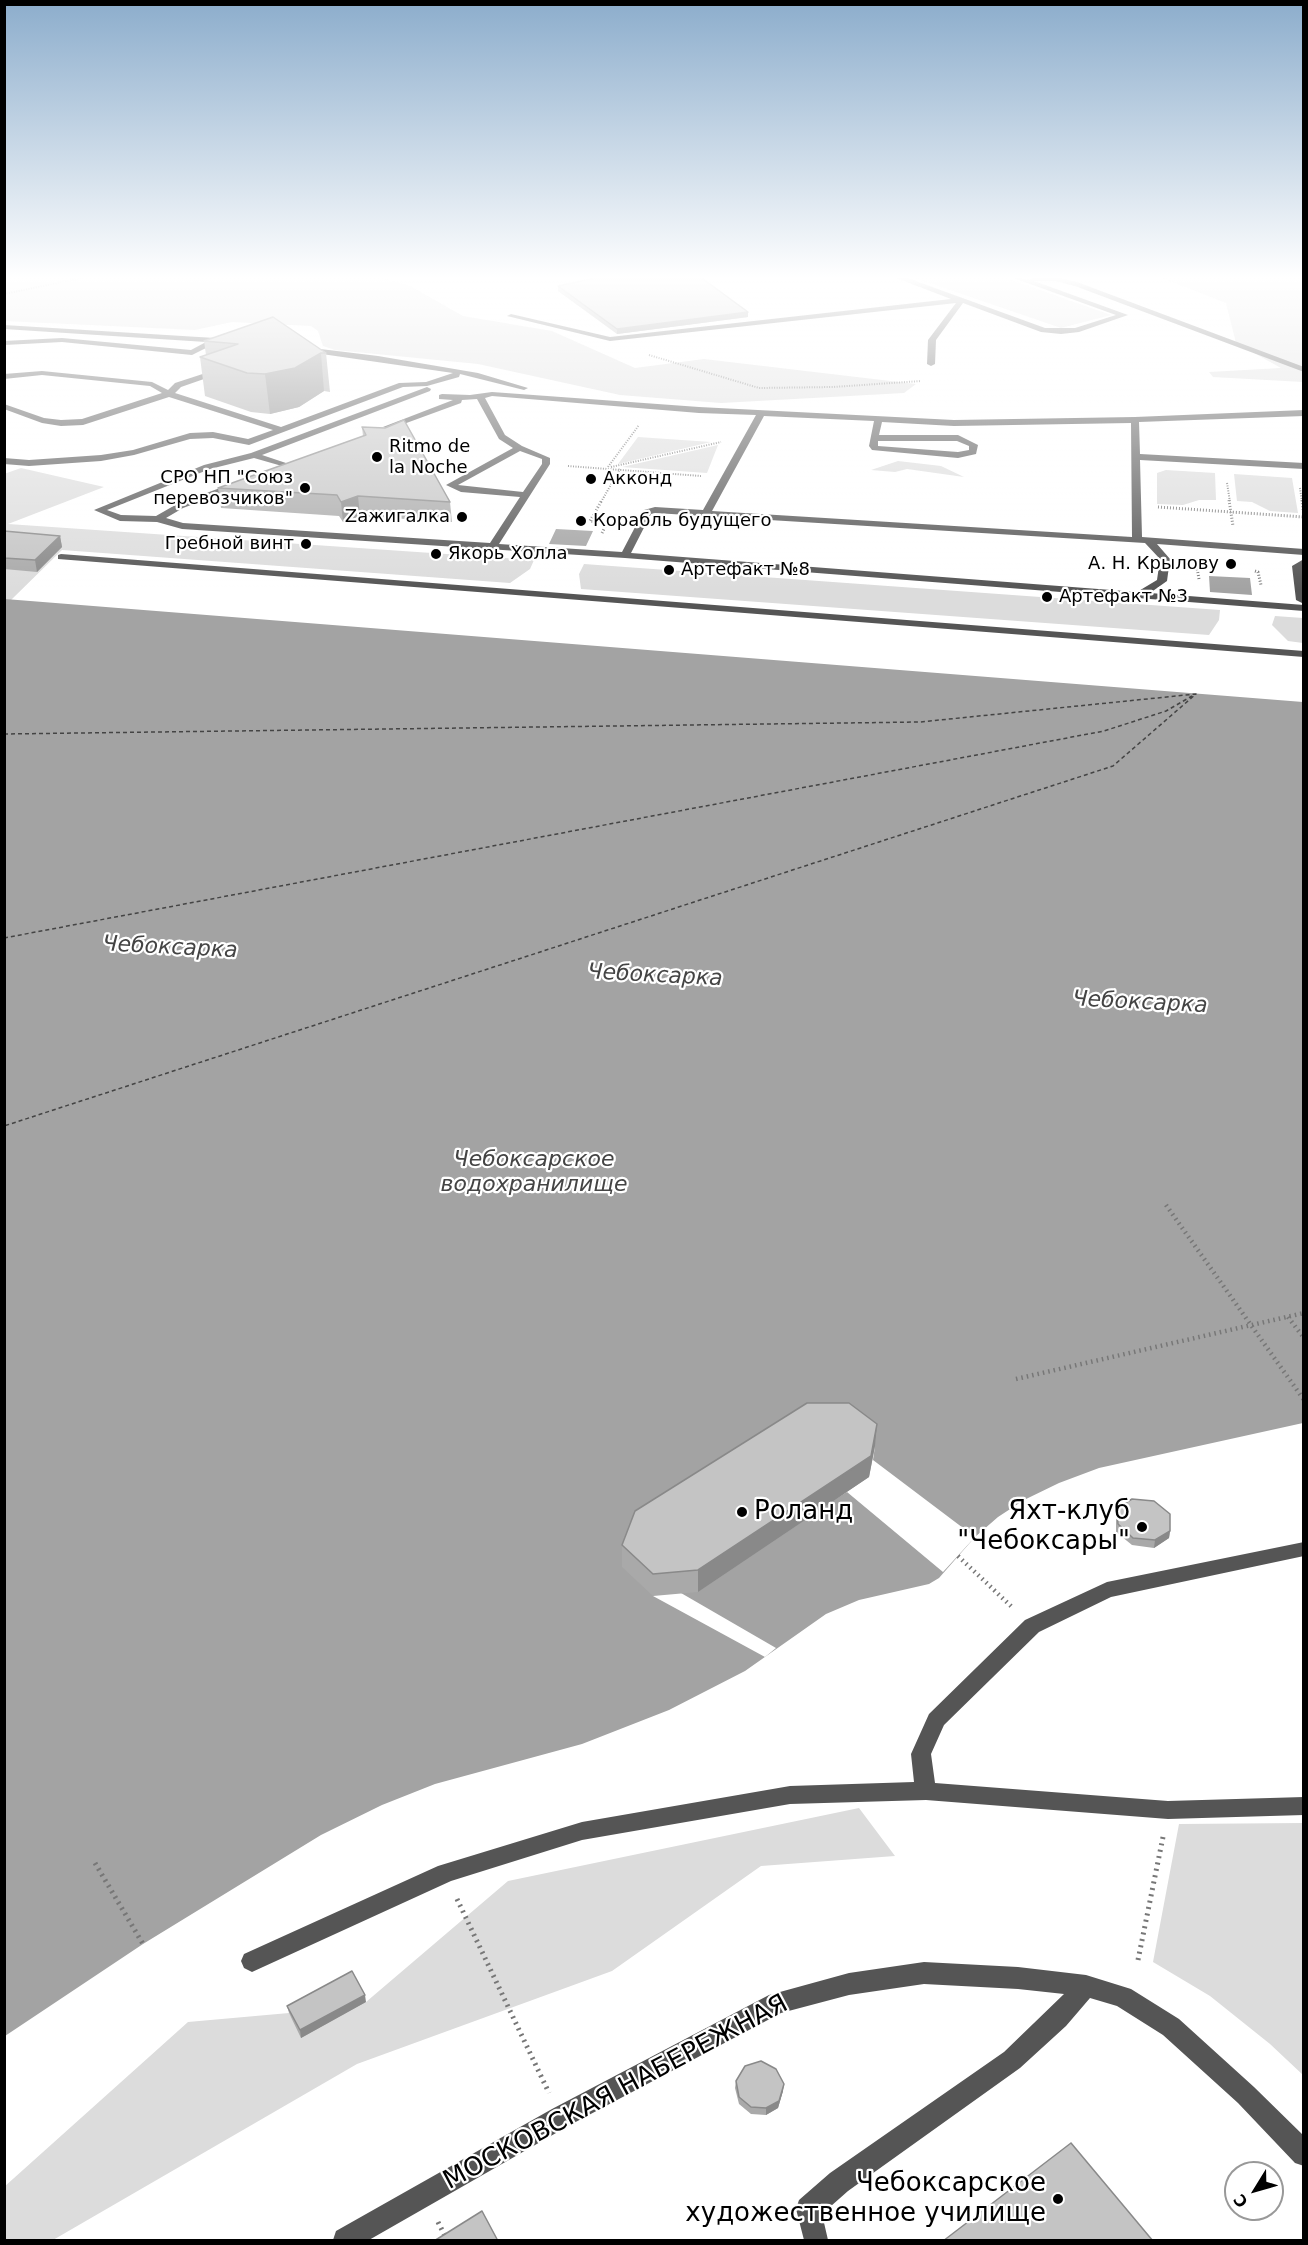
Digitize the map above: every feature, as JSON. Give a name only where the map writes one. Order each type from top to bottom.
[{"type":"street","points":[[120,381],[152,384],[169,394],[282,430]]},
{"type":"street","points":[[4,406],[42,420],[72,423],[99,418],[169,394],[178,385],[190,381]]},
{"type":"street","points":[[429,385],[431,381]]},
{"type":"street","points":[[443,381],[254,455],[207,467],[99,510],[120,518],[158,519],[182,526],[625,555],[1304,608]]},
{"type":"street","points":[[492,394],[499,389],[500,385],[496,381]]},
{"type":"street","points":[[496,381],[567,399]]},
{"type":"street","points":[[4,461],[29,463],[100,458],[134,452],[190,436],[213,435],[249,442],[402,385],[429,385],[442,397],[484,410]]},
{"type":"street","points":[[381,430],[456,401],[492,394],[878,421],[1135,420],[1304,413]]},
{"type":"street","points":[[442,397],[470,398]]},
{"type":"street","points":[[480,397],[484,410],[502,437],[519,448],[546,458],[546,464],[493,546]]},
{"type":"street","points":[[706,513],[761,414]]},
{"type":"street","points":[[1135,420],[1137,506],[1143,541],[1165,559],[1162,581],[1139,595]]},
{"type":"street","points":[[875,438],[958,438],[974,444],[973,452],[968,454],[875,448],[875,438],[878,421]]},
{"type":"street","points":[[519,448],[451,484],[461,489],[526,495]]},
{"type":"street","points":[[254,455],[286,466]]},
{"type":"street","points":[[1137,457],[1301,466]]},
{"type":"street","points":[[265,474],[296,462]]},
{"type":"street","points":[[158,519],[180,506],[243,482]]},
{"type":"street","points":[[625,555],[647,512],[655,510],[1304,552]]},
{"type":"street","points":[[61,557],[1304,654]]},
{"type":"street","points":[[1304,562],[1297,566],[1301,600],[1304,601]]},
{"type":"street","points":[[926,1791],[921,1754],[936,1720],[1032,1626],[1107,1590],[1304,1549]]},
{"type":"street","points":[[252,1961],[446,1873],[582,1831],[778,1797],[926,1791],[1168,1810],[1304,1806]]},
{"type":"street","name":"МОСКОВСКАЯ НАБЕРЕЖНАЯ","points":[[345,2241],[561,2117],[777,2003],[849,1984],[924,1973],[1018,1978],[1086,1986],[1123,1997],[1171,2028],[1246,2095],[1304,2154]]},
{"type":"street","points":[[816,2241],[808,2209],[839,2182],[1012,2060],[1058,2018],[1086,1986]]},
{"type":"path","points":[[731,381],[752,387],[832,387],[926,381]]},
{"type":"path","points":[[608,468],[643,420]]},
{"type":"path","points":[[608,468],[721,442],[746,441]]},
{"type":"path","points":[[1224,462],[1233,532]]},
{"type":"path","points":[[546,464],[725,478]]},
{"type":"path","points":[[1137,506],[1304,517],[1301,466]]},
{"type":"path","points":[[593,553],[605,527],[590,521],[620,469]]},
{"type":"path","points":[[1201,600],[1197,568],[1207,568]]},
{"type":"path","points":[[1166,1205],[1304,1401]]},
{"type":"path","points":[[1016,1379],[1304,1313]]},
{"type":"path","points":[[1287,1317],[1304,1338]]},
{"type":"path","points":[[958,1556],[1032,1626]]},
{"type":"path","points":[[1138,1960],[1168,1810]]},
{"type":"path","points":[[95,1863],[143,1944]]},
{"type":"path","points":[[446,1873],[536,2067]]},
{"type":"shaded area","points":[[555,381],[889,381],[916,384],[904,393],[721,403],[620,395]]},
{"type":"shaded area","points":[[638,437],[711,442],[618,464]]},
{"type":"shaded area","points":[[718,445],[707,473],[622,467]]},
{"type":"shaded area","points":[[898,461],[941,466],[964,477],[907,469],[895,472],[871,470]]},
{"type":"shaded area","points":[[21,468],[104,487],[8,524],[534,560],[530,569],[510,583],[62,550],[11,600],[5,599],[4,474]]},
{"type":"shaded area","points":[[1166,470],[1215,473],[1216,500],[1199,500],[1183,505],[1157,504],[1157,473]]},
{"type":"shaded area","points":[[1234,474],[1292,478],[1298,513],[1270,511],[1252,502],[1237,501]]},
{"type":"shaded area","points":[[584,564],[1220,610],[1219,620],[1209,635],[581,589],[579,574]]},
{"type":"shaded area","points":[[1275,616],[1303,618],[1303,643],[1288,641],[1272,625]]},
{"type":"shaded area","points":[[859,1808],[895,1856],[761,1866],[612,1971],[357,2064],[53,2240],[5,2240],[4,2187],[188,2022],[289,2013],[302,2037],[366,2002],[508,1881]]},
{"type":"shaded area","points":[[1304,1823],[1303,2075],[1270,2044],[1210,1996],[1153,1962],[1179,1824]]},
{"type":"water","points":[[556,529],[593,531],[586,546],[549,544]]},
{"type":"water","points":[[1209,576],[1250,578],[1252,595],[1210,592]]},
{"type":"water","name":"Чебоксарское водохранилище","points":[[5,599],[1303,702],[1303,1423],[1099,1468],[1059,1483],[1024,1500],[998,1517],[975,1537],[939,1578],[929,1584],[859,1600],[826,1614],[745,1671],[669,1710],[582,1744],[435,1784],[382,1805],[321,1835],[143,1944],[5,2036]]},
{"type":"pier","points":[[847,1424],[875,1446],[873,1460],[975,1537],[943,1572],[847,1492],[681,1593],[776,1648],[765,1657],[653,1596]]},
{"type":"building","points":[[404,420],[450,502],[358,496],[341,502],[337,495],[218,488],[366,435],[362,427],[385,428]]},
{"type":"building","points":[[4,531],[60,536],[35,560],[4,558]]},
{"type":"building","name":"Роланд","points":[[807,1403],[849,1403],[877,1424],[871,1456],[698,1570],[653,1574],[622,1545],[635,1511]]},
{"type":"building","name":"Яхт-клуб \"Чебоксары\"","points":[[1132,1499],[1154,1501],[1170,1514],[1170,1531],[1155,1540],[1133,1538],[1118,1524],[1117,1508]]},
{"type":"building","points":[[352,1971],[365,1995],[300,2030],[287,2006]]},
{"type":"building","points":[[761,2061],[776,2069],[784,2084],[779,2101],[766,2108],[751,2107],[739,2097],[736,2081],[745,2066]]},
{"type":"building","name":"Чебоксарское художественное училище","points":[[1071,2143],[1153,2241],[943,2241]]},
{"type":"building","points":[[482,2211],[498,2241],[434,2241]]},
{"type":"ferry route","points":[[4,734],[920,722],[1196,694],[1113,766],[4,1126]]},
{"type":"ferry route","points":[[4,938],[1104,731],[1166,711],[1192,696]]},
{"type":"place","name":"Ritmo de la Noche","points":[[377,457]]},
{"type":"place","name":"Акконд","points":[[591,479]]},
{"type":"place","name":"СРО НП \"Союз перевозчиков\"","points":[[305,488]]},
{"type":"place","name":"Zажигалка","points":[[462,517]]},
{"type":"place","name":"Корабль будущего","points":[[581,521]]},
{"type":"place","name":"Гребной винт","points":[[306,544]]},
{"type":"place","name":"Якорь Холла","points":[[436,554]]},
{"type":"place","name":"А. Н. Крылову","points":[[1231,564]]},
{"type":"place","name":"Артефакт №8","points":[[669,570]]},
{"type":"place","name":"Артефакт №3","points":[[1047,597]]},
{"type":"place","name":"Роланд","points":[[742,1512]]},
{"type":"place","name":"Яхт-клуб \"Чебоксары\"","points":[[1142,1527]]},
{"type":"place","name":"Чебоксарское художественное училище","points":[[1058,2199]]},
{"type":"water label","name":"Чебоксарка","points":[[170,948]]},
{"type":"water label","name":"Чебоксарка","points":[[655,976]]},
{"type":"water label","name":"Чебоксарка","points":[[1140,1003]]}]
